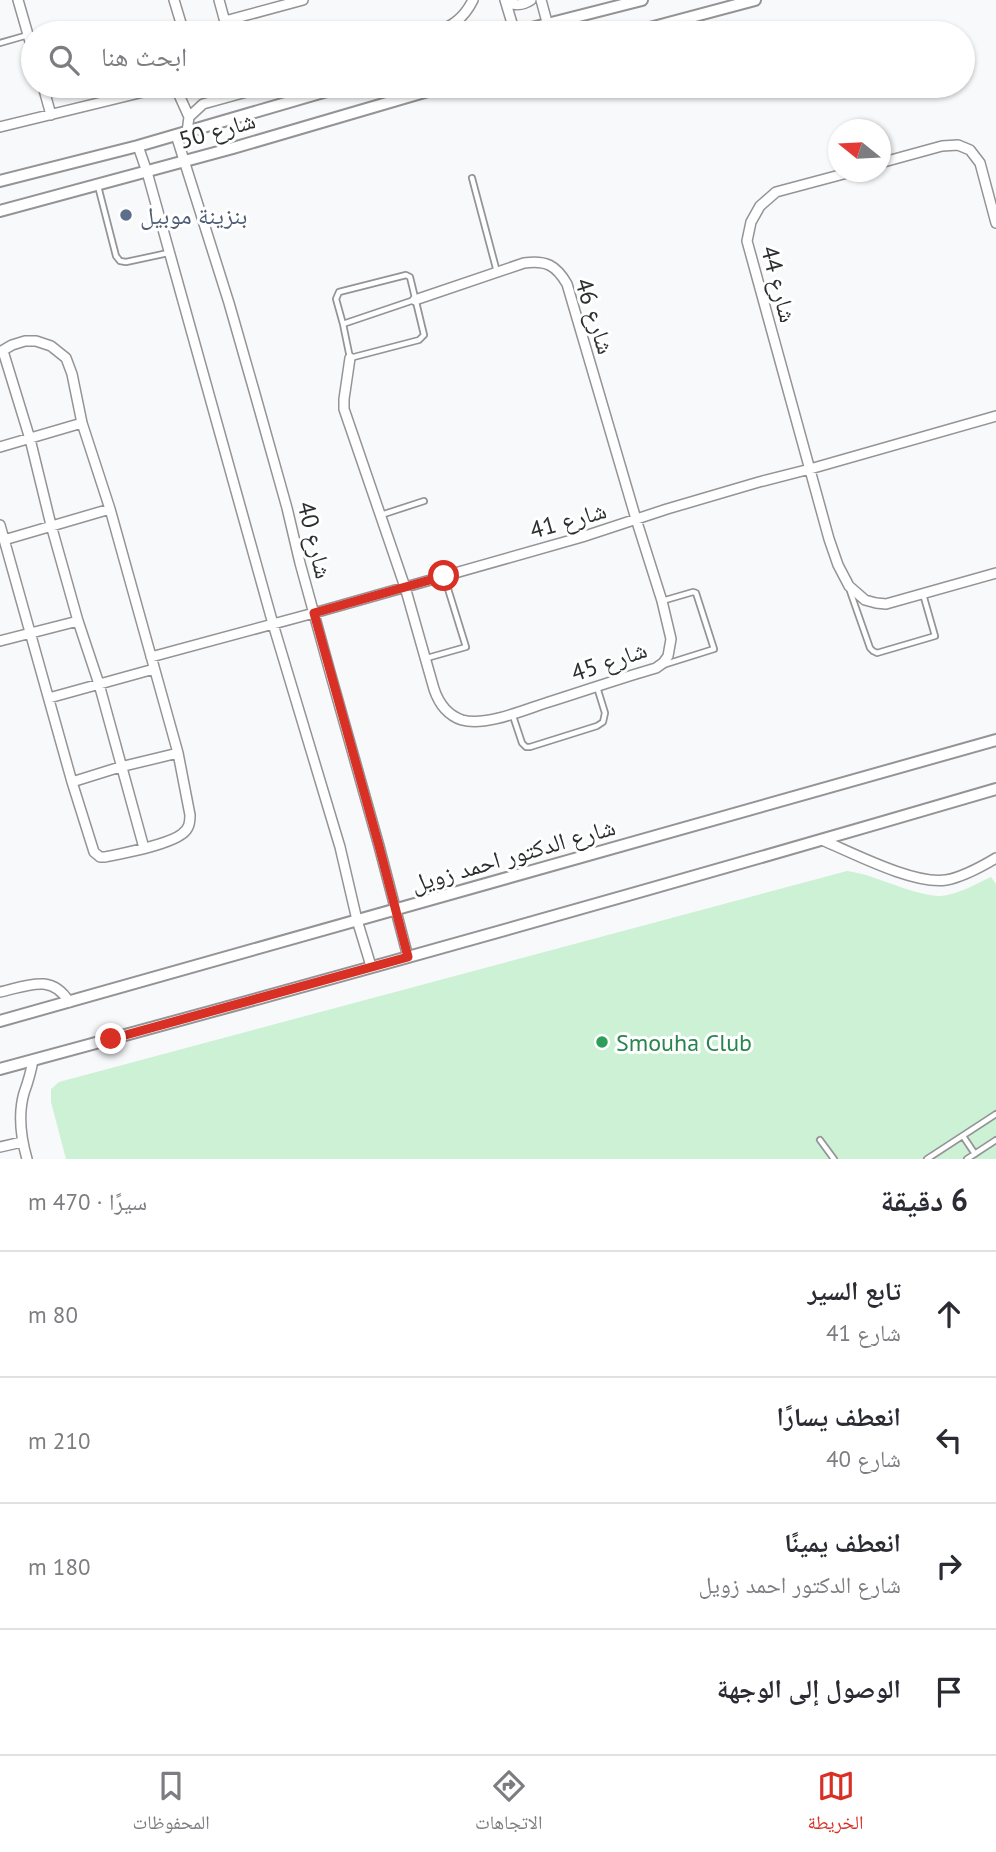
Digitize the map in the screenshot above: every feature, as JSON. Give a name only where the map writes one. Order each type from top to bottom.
[{"type":"street","points":[[18,0],[24,21]]},
{"type":"street","points":[[174,0],[180,21]]},
{"type":"street","points":[[219,0],[225,21],[303,0]]},
{"type":"street","points":[[458,21],[466,14],[473,0]]},
{"type":"street","points":[[505,1],[518,5],[531,0]]},
{"type":"street","points":[[541,0],[547,21]]},
{"type":"street","points":[[575,21],[642,0]]},
{"type":"street","points":[[676,21],[755,0]]},
{"type":"street","points":[[505,1],[511,21]]},
{"type":"street","points":[[46,98],[51,115]]},
{"type":"street","points":[[0,127],[120,98]]},
{"type":"street","points":[[181,98],[189,117]]},
{"type":"street","points":[[181,133],[189,117],[203,104],[220,98]]},
{"type":"street","name":"شارع 50","points":[[0,181],[138,146],[302,98]]},
{"type":"street","name":"شارع 50","points":[[0,211],[148,172],[404,98]]},
{"type":"street","name":"شارع 40","points":[[181,133],[184,160],[229,303],[287,508],[408,957]]},
{"type":"street","points":[[891,160],[942,146],[958,145],[970,150],[979,163],[996,223]]},
{"type":"street","points":[[138,146],[148,172],[273,624],[340,847],[371,966]]},
{"type":"street","name":"شارع 44","points":[[828,178],[776,192],[760,206],[751,222],[747,242],[833,552],[849,586]]},
{"type":"street","name":"شارع 46","points":[[415,300],[524,263],[537,261],[550,265],[561,273],[567,284],[636,519]]},
{"type":"street","points":[[0,525],[72,782],[96,855],[106,857],[144,848],[183,834],[190,823],[189,803],[178,753],[110,509],[82,423],[72,374],[66,358],[51,346],[36,341],[25,341],[2,351],[30,439],[51,525],[99,684],[144,848]]},
{"type":"street","points":[[350,358],[344,409],[405,587],[426,658]]},
{"type":"street","name":"شارع 41","points":[[151,657],[582,537],[759,482],[996,416]]},
{"type":"street","points":[[0,447],[82,423]]},
{"type":"street","points":[[4,540],[110,509]]},
{"type":"street","name":"شارع 45","points":[[426,658],[439,701],[445,710],[453,716],[472,722],[512,713],[656,668],[663,663],[671,648],[671,639],[636,519]]},
{"type":"street","points":[[849,586],[865,600],[886,604],[996,573]]},
{"type":"street","points":[[0,640],[78,621]]},
{"type":"street","points":[[49,698],[154,669]]},
{"type":"street","name":"شارع الدكتور احمد زويل","points":[[0,1021],[996,740]]},
{"type":"street","points":[[72,782],[178,753]]},
{"type":"street","points":[[0,1069],[408,957],[996,789]]},
{"type":"street","points":[[822,840],[910,876],[929,881],[960,876],[994,863]]},
{"type":"street","points":[[0,992],[35,983],[48,984],[61,991],[69,1002]]},
{"type":"street","points":[[27,1159],[22,1142],[21,1116],[33,1060]]},
{"type":"street","points":[[3,1159],[0,1148],[22,1142]]},
{"type":"lane","points":[[0,43],[21,37]]},
{"type":"lane","points":[[472,178],[498,272]]},
{"type":"lane","points":[[97,185],[116,256],[120,261],[170,252]]},
{"type":"lane","points":[[406,275],[410,277],[415,300],[423,338],[350,358],[336,297],[340,291],[406,275]]},
{"type":"lane","points":[[343,324],[415,300]]},
{"type":"lane","points":[[380,516],[424,501]]},
{"type":"lane","points":[[426,658],[466,647],[444,576]]},
{"type":"lane","points":[[849,586],[870,648],[875,652],[935,636],[923,593]]},
{"type":"lane","points":[[656,668],[714,649],[695,592],[662,601]]},
{"type":"lane","points":[[512,713],[524,747],[530,747],[600,724],[605,719],[605,713],[597,687]]},
{"type":"lane","points":[[927,1159],[996,1114]]},
{"type":"lane","points":[[963,1136],[975,1154]]},
{"type":"lane","points":[[820,1140],[834,1159]]},
{"type":"lane","points":[[967,1159],[996,1140]]},
{"type":"green space","name":"Smouha Club","points":[[847,871],[927,895],[939,896],[959,892],[991,877],[996,884],[996,1159],[66,1159],[51,1102],[51,1089],[59,1082]]},
{"type":"place","name":"بنزينة موبيل","points":[[126,215]]},
{"type":"place","name":"Smouha Club","points":[[602,1042]]},
{"type":"route","points":[[111,1039],[408,957],[314,613],[444,576]]}]
